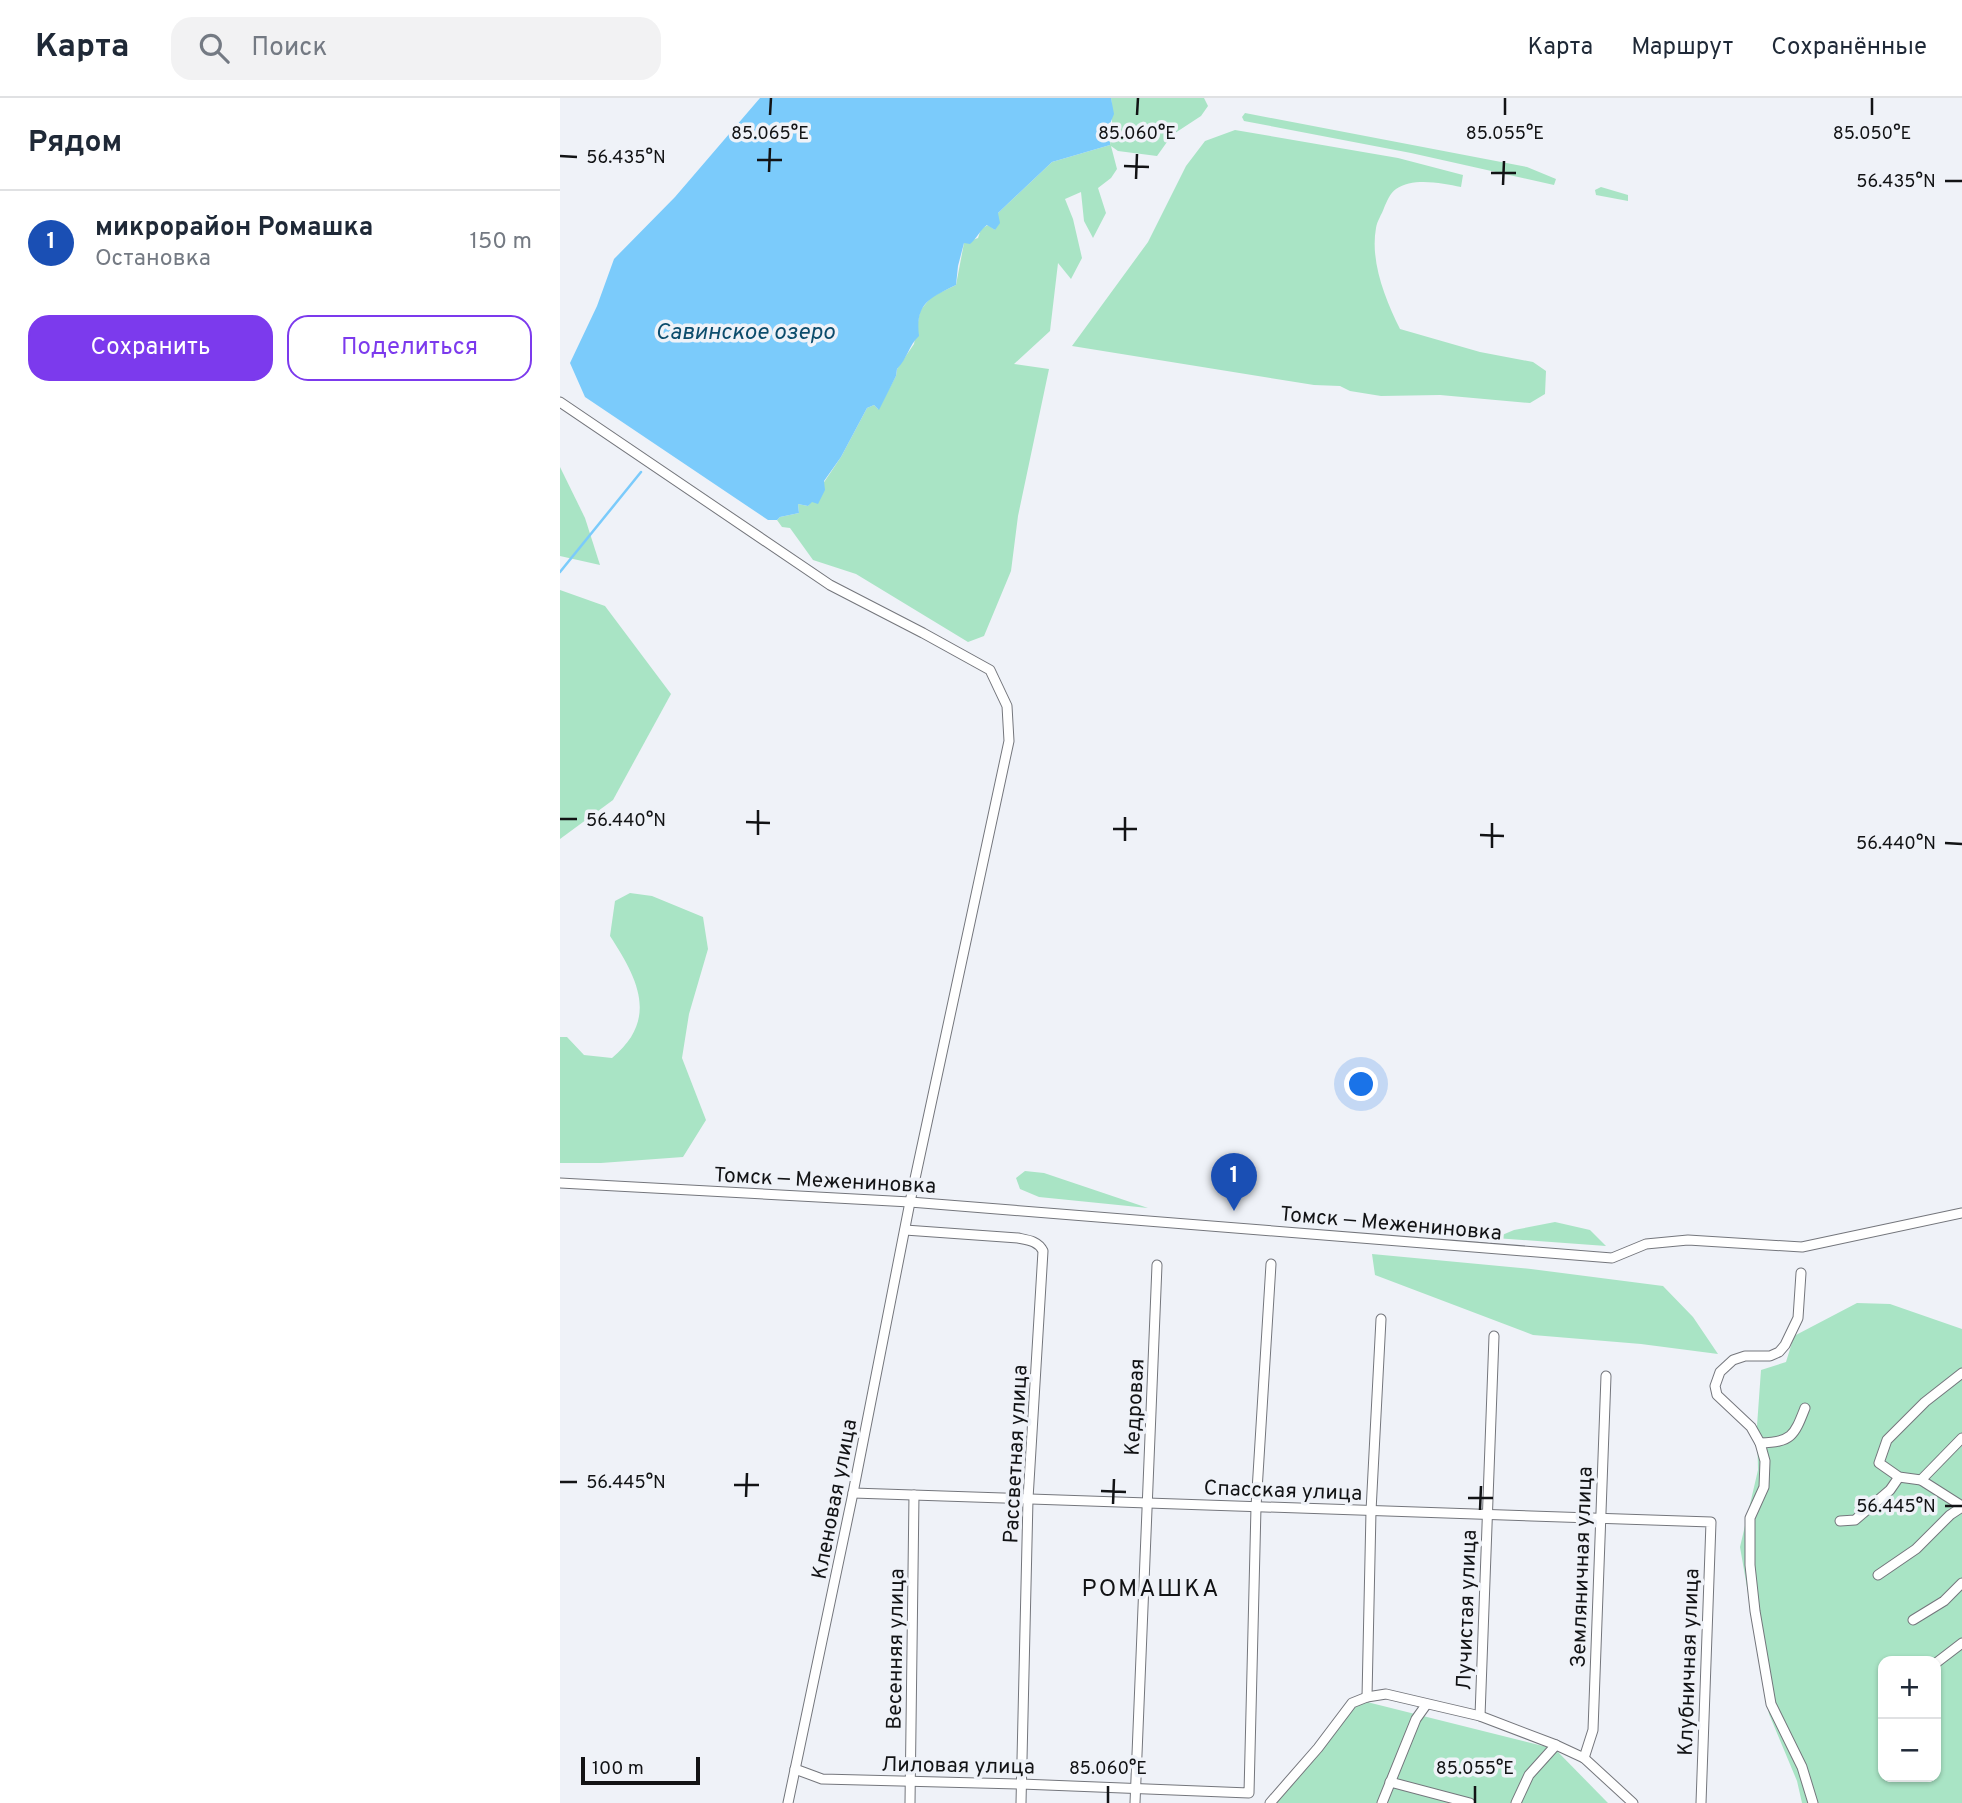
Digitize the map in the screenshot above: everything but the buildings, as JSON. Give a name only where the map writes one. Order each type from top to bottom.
[{"type":"street","name":"Кленовая улица","points":[[560,402],[830,585],[990,670],[1007,706],[1009,741],[910,1202],[788,1803]]},
{"type":"street","name":"Томск — Межениновка","points":[[560,1183],[910,1202],[1612,1258],[1646,1244],[1688,1240],[1802,1247],[1962,1213]]},
{"type":"street","name":"Рассветная улица","points":[[905,1230],[1017,1238],[1032,1241],[1040,1245],[1043,1251],[1028,1499],[1021,1803]]},
{"type":"street","points":[[1256,1507],[1271,1264]]},
{"type":"street","name":"Кедровая","points":[[1135,1803],[1157,1265]]},
{"type":"street","points":[[1801,1273],[1798,1318],[1785,1345],[1770,1356],[1745,1356],[1733,1360],[1720,1372],[1715,1386],[1717,1395],[1751,1427],[1760,1443],[1765,1461],[1764,1487],[1750,1518],[1750,1565],[1755,1611],[1771,1704],[1802,1767],[1813,1803]]},
{"type":"street","points":[[1367,1697],[1371,1511],[1381,1320]]},
{"type":"street","name":"Лучистая улица","points":[[1480,1716],[1494,1336]]},
{"type":"street","points":[[1878,1574],[1916,1549],[1950,1515],[1962,1507],[1922,1480],[1899,1478],[1879,1463],[1887,1440],[1925,1402],[1962,1373]]},
{"type":"street","name":"Земляничная улица","points":[[1584,1758],[1593,1730],[1606,1376]]},
{"type":"street","points":[[1760,1443],[1782,1441],[1791,1437],[1805,1408]]},
{"type":"street","points":[[1922,1480],[1962,1438]]},
{"type":"street","points":[[1840,1521],[1855,1520],[1890,1490],[1899,1478]]},
{"type":"street","name":"Спасская улица","points":[[853,1493],[1711,1522]]},
{"type":"street","name":"Весенняя улица","points":[[910,1803],[914,1495]]},
{"type":"street","name":"Лиловая улица","points":[[795,1769],[822,1779],[1249,1793],[1256,1507]]},
{"type":"street","name":"Клубничная улица","points":[[1701,1803],[1711,1522]]},
{"type":"street","points":[[1913,1620],[1944,1601],[1962,1583]]},
{"type":"street","points":[[1941,1659],[1962,1643]]},
{"type":"street","points":[[1270,1803],[1318,1748],[1352,1703],[1386,1694],[1480,1716],[1556,1745],[1584,1758],[1633,1803]]},
{"type":"street","points":[[1382,1803],[1416,1719],[1426,1705]]},
{"type":"street","points":[[1516,1803],[1529,1775],[1556,1745]]},
{"type":"street","points":[[1390,1782],[1470,1803]]},
{"type":"green space","points":[[1111,98],[1204,98],[1208,106],[1201,116],[1172,135],[1157,156],[1118,151],[1111,146],[1117,169],[1111,178],[1098,188],[1106,213],[1093,238],[1084,221],[1081,192],[1065,199],[1073,219],[1082,258],[1071,279],[1058,263],[1050,331],[1014,364],[1049,369],[1018,516],[1011,571],[984,636],[968,642],[856,574],[813,560],[790,528],[782,527],[777,520],[799,513],[798,504],[808,506],[841,457],[867,408],[874,405],[878,409],[896,376],[897,369],[914,344],[920,311],[931,297],[956,285],[964,243],[978,238],[981,229],[988,225],[995,230],[998,213],[1052,162],[1110,145]]},
{"type":"green space","points":[[1245,113],[1527,167],[1556,179],[1554,185],[1411,153],[1244,121],[1242,117]]},
{"type":"green space","points":[[1235,130],[1398,158],[1463,175],[1461,187],[1419,182],[1403,185],[1390,195],[1377,223],[1375,241],[1377,267],[1384,293],[1400,329],[1480,352],[1533,362],[1546,371],[1545,394],[1530,403],[1440,395],[1381,396],[1350,391],[1340,386],[1314,385],[1072,346],[1148,242],[1186,166],[1205,141]]},
{"type":"green space","points":[[1601,187],[1628,195],[1628,201],[1596,195],[1595,190]]},
{"type":"green space","points":[[560,467],[585,518],[600,565],[560,556]]},
{"type":"green space","points":[[560,590],[605,606],[671,694],[613,800],[560,839]]},
{"type":"green space","points":[[630,893],[652,896],[703,917],[708,949],[689,1014],[682,1058],[706,1120],[683,1157],[560,1163],[560,1037],[567,1037],[584,1055],[612,1058],[627,1043],[639,1014],[635,983],[610,936],[615,901]]},
{"type":"green space","points":[[1025,1171],[1044,1173],[1148,1208],[1039,1197],[1020,1189],[1016,1178]]},
{"type":"green space","points":[[1555,1222],[1590,1230],[1606,1246],[1495,1238],[1514,1230]]},
{"type":"green space","points":[[1372,1254],[1531,1269],[1663,1286],[1693,1317],[1718,1354],[1533,1335],[1375,1275]]},
{"type":"green space","points":[[1857,1303],[1890,1304],[1962,1329],[1962,1803],[1802,1803],[1797,1781],[1769,1714],[1740,1547],[1758,1470],[1757,1426],[1761,1370],[1786,1362],[1794,1336]]},
{"type":"green space","points":[[1359,1700],[1555,1749],[1608,1803],[1271,1803]]},
{"type":"water","name":"Савинское озеро","points":[[760,98],[1111,98],[1114,114],[1110,124],[1110,145],[1052,162],[998,213],[1000,223],[995,230],[987,225],[970,244],[964,243],[956,285],[932,298],[922,309],[918,325],[919,336],[897,369],[879,410],[874,405],[867,408],[841,457],[824,481],[825,490],[818,504],[798,504],[799,513],[777,520],[768,520],[585,397],[570,363],[597,306],[614,259],[675,197]]},
{"type":"waterway","points":[[560,572],[641,472]]},
{"type":"place","name":"микрорайон Ромашка","points":[[1234,1211]]},
{"type":"district","name":"РОМАШКА","points":[[1151,1588]]}]
